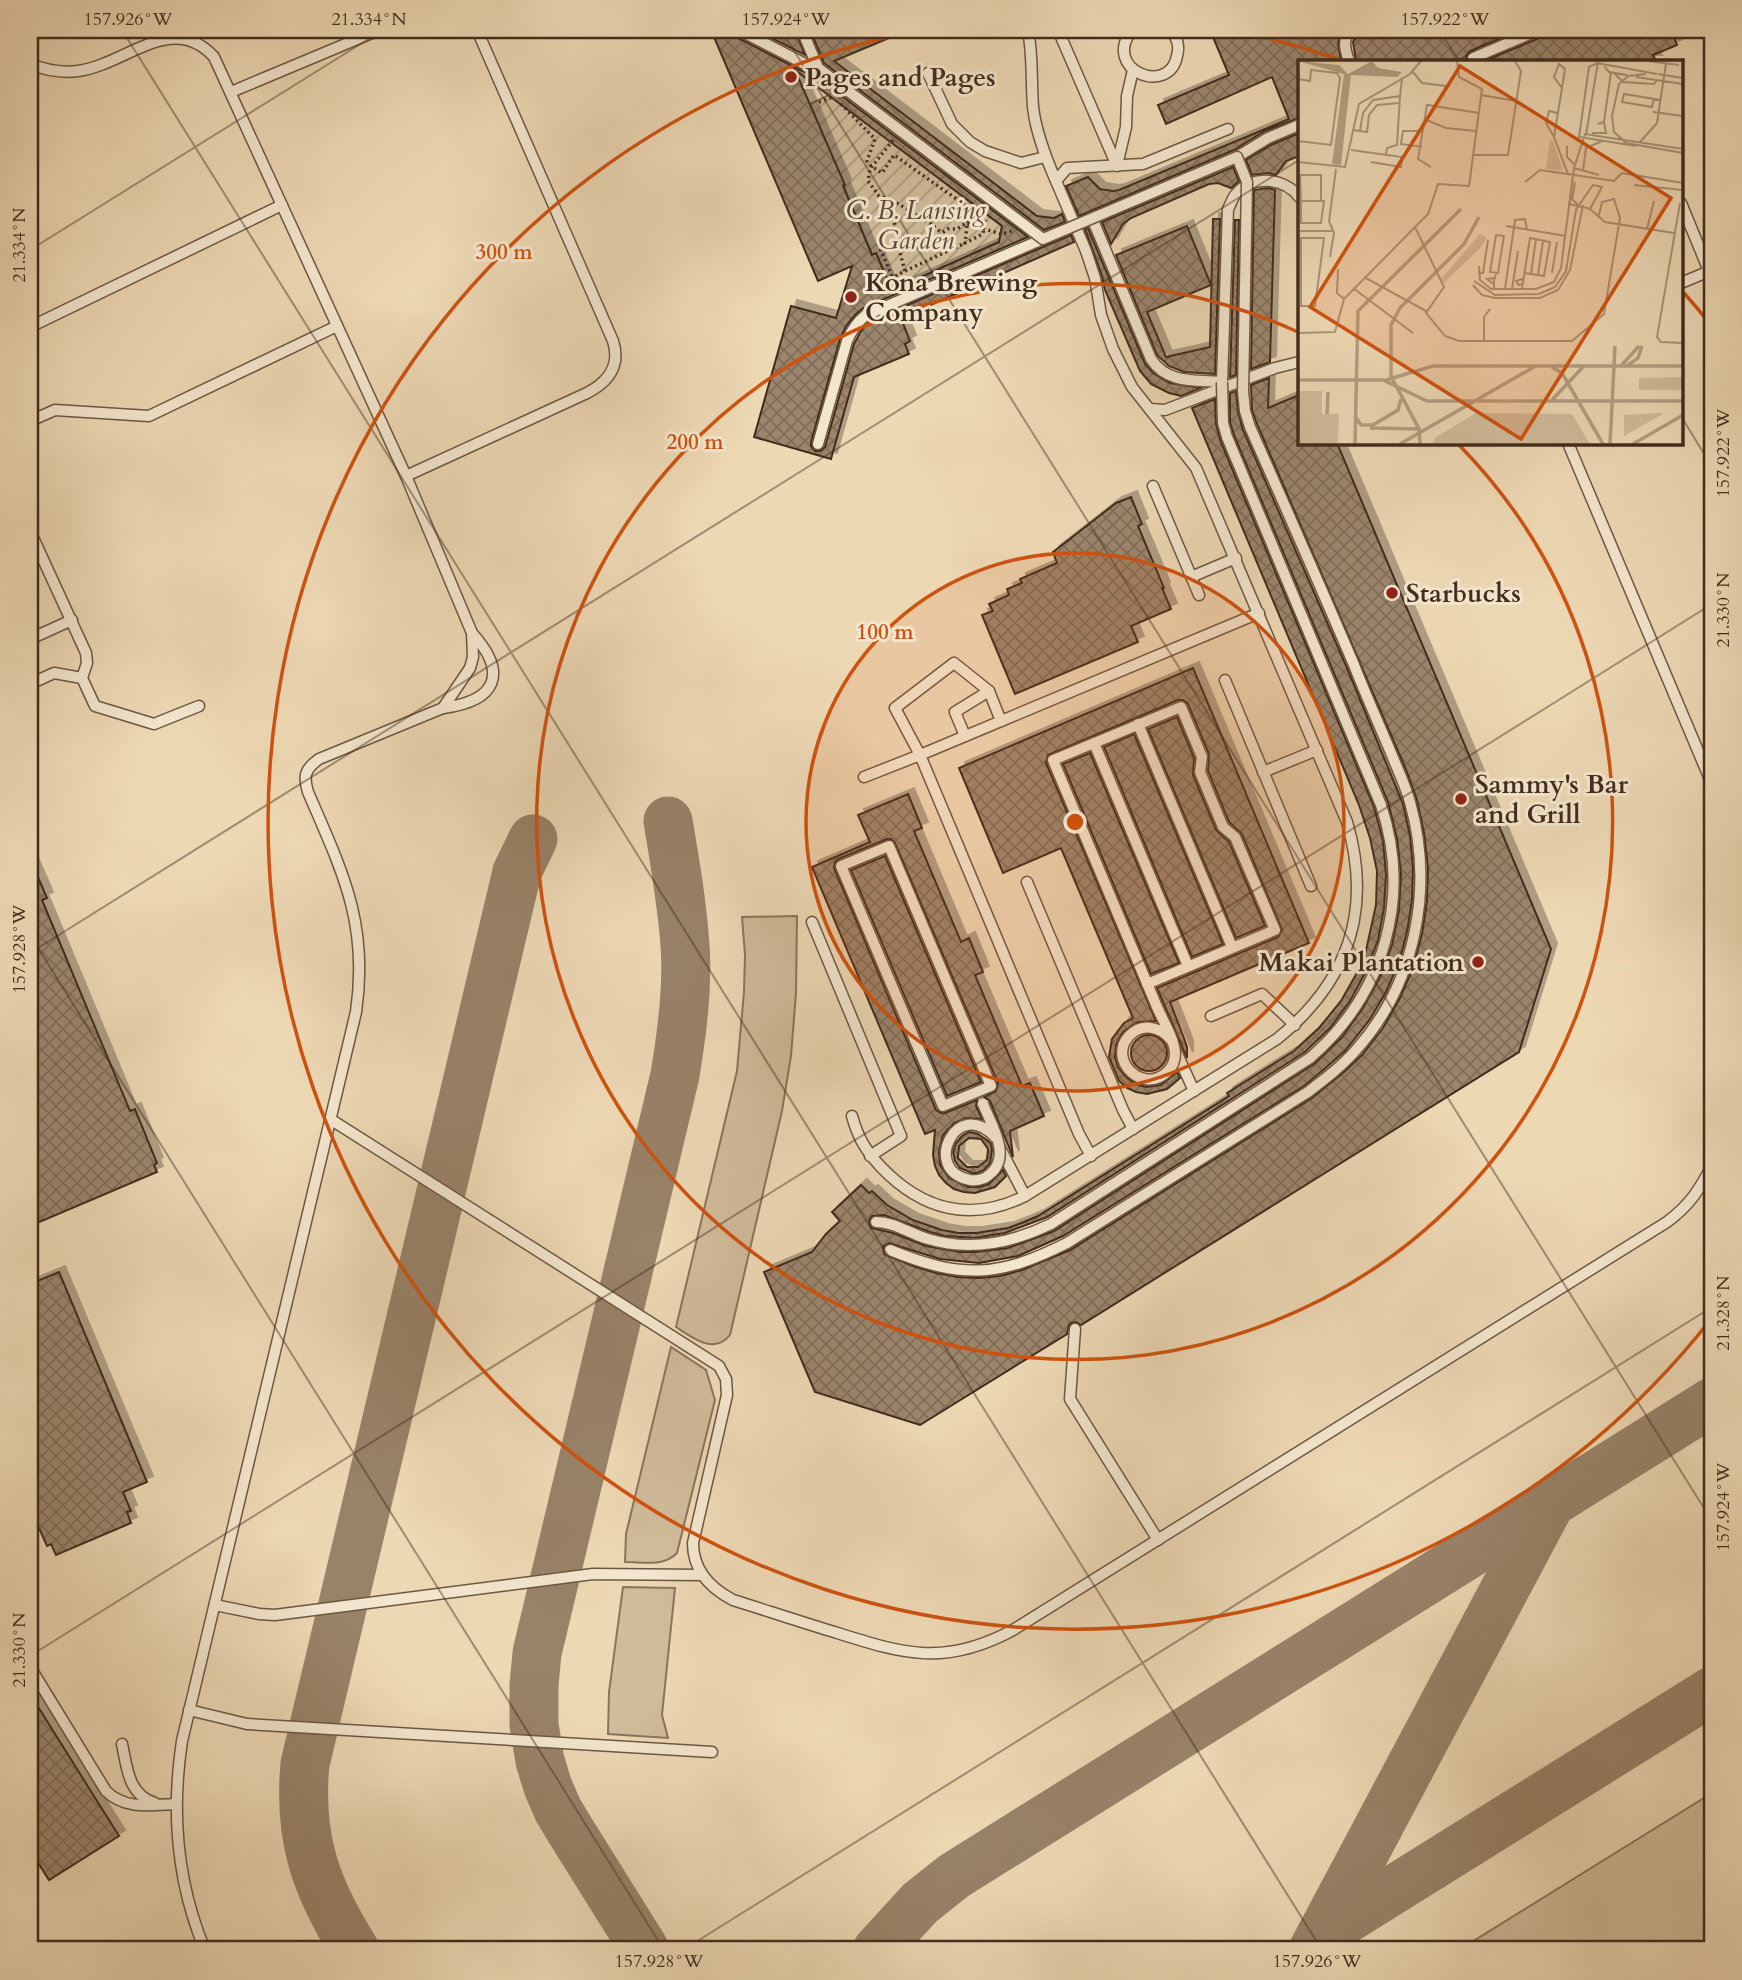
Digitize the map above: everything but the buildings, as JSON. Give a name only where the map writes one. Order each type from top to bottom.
[{"type":"lane","points":[[230,92],[379,30]]},
{"type":"lane","points":[[406,476],[587,393],[606,381],[614,365],[616,349],[613,341],[477,30]]},
{"type":"lane","points":[[739,30],[818,68],[1043,239]]},
{"type":"lane","points":[[802,30],[818,68]]},
{"type":"lane","points":[[852,1116],[857,1136],[870,1156],[912,1194],[936,1206],[967,1210],[1006,1205],[1091,1156],[1277,1040],[1314,1005],[1338,968],[1353,929],[1358,883],[1353,841],[1347,822],[1196,468],[1132,387],[1113,349],[1101,315],[1096,278],[1045,157],[1033,108],[1028,30]]},
{"type":"lane","points":[[1058,30],[1117,166]]},
{"type":"lane","points":[[1132,30],[1126,37],[1124,54],[1133,70],[1148,77],[1165,73],[1176,61],[1178,44],[1171,30]]},
{"type":"lane","points":[[1349,60],[1344,44],[1353,30]]},
{"type":"lane","points":[[1473,58],[1539,30]]},
{"type":"lane","points":[[30,64],[49,70],[78,71],[173,37],[186,38],[206,48],[214,57],[406,476],[472,633],[483,646],[495,674],[488,690],[480,697],[461,706],[443,708],[319,759],[307,769],[305,776],[308,792],[349,891],[359,937],[360,969],[356,1012],[180,1759],[176,1804],[183,1876],[191,1912],[205,1950]]},
{"type":"lane","points":[[1117,166],[1126,127],[1127,96],[1133,70]]},
{"type":"lane","points":[[928,73],[952,124],[970,142],[992,154],[1021,163],[1045,157]]},
{"type":"lane","points":[[818,444],[852,329],[866,315],[1237,157],[1268,138],[1296,126]]},
{"type":"lane","points":[[1056,181],[1067,168],[1143,164],[1228,129]]},
{"type":"lane","points":[[890,1250],[933,1266],[977,1271],[1024,1263],[1067,1243],[1308,1092],[1334,1072],[1356,1050],[1382,1015],[1400,979],[1413,942],[1420,881],[1419,840],[1409,799],[1245,411],[1242,391],[1247,182],[1237,157]]},
{"type":"lane","points":[[876,1222],[889,1222],[928,1240],[963,1246],[1016,1239],[1051,1224],[1310,1058],[1349,1017],[1372,978],[1388,934],[1394,898],[1394,859],[1387,822],[1223,423],[1228,209],[1237,193],[1247,185],[1261,180],[1282,183],[1298,196]]},
{"type":"lane","points":[[30,327],[282,205]]},
{"type":"lane","points":[[1682,205],[1711,270],[1682,283]]},
{"type":"lane","points":[[1092,218],[1156,367],[1177,379],[1222,382]]},
{"type":"lane","points":[[30,421],[55,410],[149,416],[337,326]]},
{"type":"lane","points":[[1150,409],[1165,410],[1275,368],[1298,362]]},
{"type":"lane","points":[[1568,444],[1712,784]]},
{"type":"lane","points":[[1153,486],[1199,596]]},
{"type":"lane","points":[[30,531],[87,658],[82,678],[94,706],[154,724],[200,706]]},
{"type":"lane","points":[[1191,577],[1236,558]]},
{"type":"lane","points":[[864,777],[1259,613]]},
{"type":"lane","points":[[30,639],[72,620]]},
{"type":"lane","points":[[443,708],[470,668],[473,657],[472,633]]},
{"type":"lane","points":[[1001,721],[989,691],[954,663],[895,708],[920,755],[1091,1156]]},
{"type":"lane","points":[[30,684],[54,673],[82,678]]},
{"type":"lane","points":[[1225,680],[1311,886]]},
{"type":"lane","points":[[965,736],[955,712],[989,691]]},
{"type":"lane","points":[[1147,984],[1275,930],[1235,837],[1223,827],[1200,772],[1202,757],[1181,706],[1053,760],[1147,984],[1173,1044],[1175,1054],[1174,1062],[1158,1079],[1142,1079],[1130,1072],[1125,1064],[1123,1048],[1130,1035],[1144,1028],[1158,1029],[1165,1032],[1171,1040],[1194,1091]]},
{"type":"lane","points":[[1138,724],[1232,947]]},
{"type":"lane","points":[[1094,743],[1188,966]]},
{"type":"lane","points":[[1263,772],[1317,750]]},
{"type":"lane","points":[[889,846],[991,1086],[977,1091],[943,1106],[841,866],[889,846]]},
{"type":"lane","points":[[1027,882],[1117,1098],[1133,1129]]},
{"type":"lane","points":[[811,922],[901,1136],[870,1156]]},
{"type":"lane","points":[[1211,1016],[1262,994],[1294,1025]]},
{"type":"lane","points":[[977,1091],[983,1104],[1000,1150],[997,1167],[985,1178],[976,1180],[959,1177],[948,1165],[946,1144],[952,1133],[962,1127],[975,1125],[988,1130],[995,1137],[1025,1196]]},
{"type":"lane","points":[[330,1119],[719,1366],[726,1379],[727,1395],[693,1543],[693,1556],[702,1575],[722,1594],[733,1600],[897,1651],[913,1653],[945,1653],[994,1640],[1667,1222],[1697,1194],[1712,1166]]},
{"type":"lane","points":[[1075,1329],[1070,1399],[1158,1539]]},
{"type":"lane","points":[[215,1605],[275,1615],[593,1574],[702,1575]]},
{"type":"lane","points":[[30,1667],[106,1791],[121,1802],[130,1804],[176,1804]]},
{"type":"lane","points":[[190,1710],[247,1724],[712,1752]]},
{"type":"lane","points":[[122,1744],[132,1786],[144,1799],[163,1804]]},
{"type":"path","points":[[819,102],[833,97],[875,139],[867,161],[872,166],[882,173],[894,155],[985,219],[983,234],[881,284]]},
{"type":"path","points":[[897,134],[872,166],[868,177],[870,185],[879,196],[892,200],[931,223],[942,233]]},
{"type":"path","points":[[892,200],[892,214],[905,271]]},
{"type":"path","points":[[965,243],[969,208]]},
{"type":"path","points":[[899,241],[916,248],[930,245],[936,243],[948,229],[957,229],[966,223]]},
{"type":"path","points":[[966,223],[1000,234]]},
{"type":"path","points":[[878,244],[893,278]]},
{"type":"green space","name":"C. B. Lansing Garden","points":[[829,95],[1002,226],[999,242],[892,290],[876,253],[872,255],[810,104]]},
{"type":"green space","points":[[797,916],[796,993],[791,1056],[782,1111],[730,1335],[717,1344],[703,1343],[676,1327],[737,1071],[744,992],[742,917]]},
{"type":"green space","points":[[671,1347],[706,1370],[715,1400],[677,1553],[660,1562],[625,1562],[626,1534]]},
{"type":"green space","points":[[623,1587],[675,1588],[662,1715],[668,1738],[608,1734],[609,1692]]},
{"type":"green space","points":[[1712,1793],[1712,1950],[1459,1950]]},
{"type":"taxiway","points":[[645,1950],[558,1810],[548,1787],[534,1725],[534,1685],[537,1653],[678,1059],[686,961],[668,821]]},
{"type":"taxiway","points":[[355,1950],[330,1905],[313,1862],[304,1816],[305,1764],[517,872],[533,839]]},
{"type":"taxiway","points":[[877,1950],[920,1903],[954,1876],[1712,1402]]},
{"type":"taxiway","points":[[1313,1950],[1549,1506]]},
{"type":"taxiway","points":[[1321,1935],[1712,1691]]},
{"type":"place","name":"Pages and Pages","points":[[791,77]]},
{"type":"place","name":"Kona Brewing Company","points":[[851,297]]},
{"type":"place","name":"Starbucks","points":[[1392,593]]},
{"type":"place","name":"Sammy's Bar and Grill","points":[[1461,799]]},
{"type":"place","name":"Makai Plantation","points":[[1478,962]]}]
